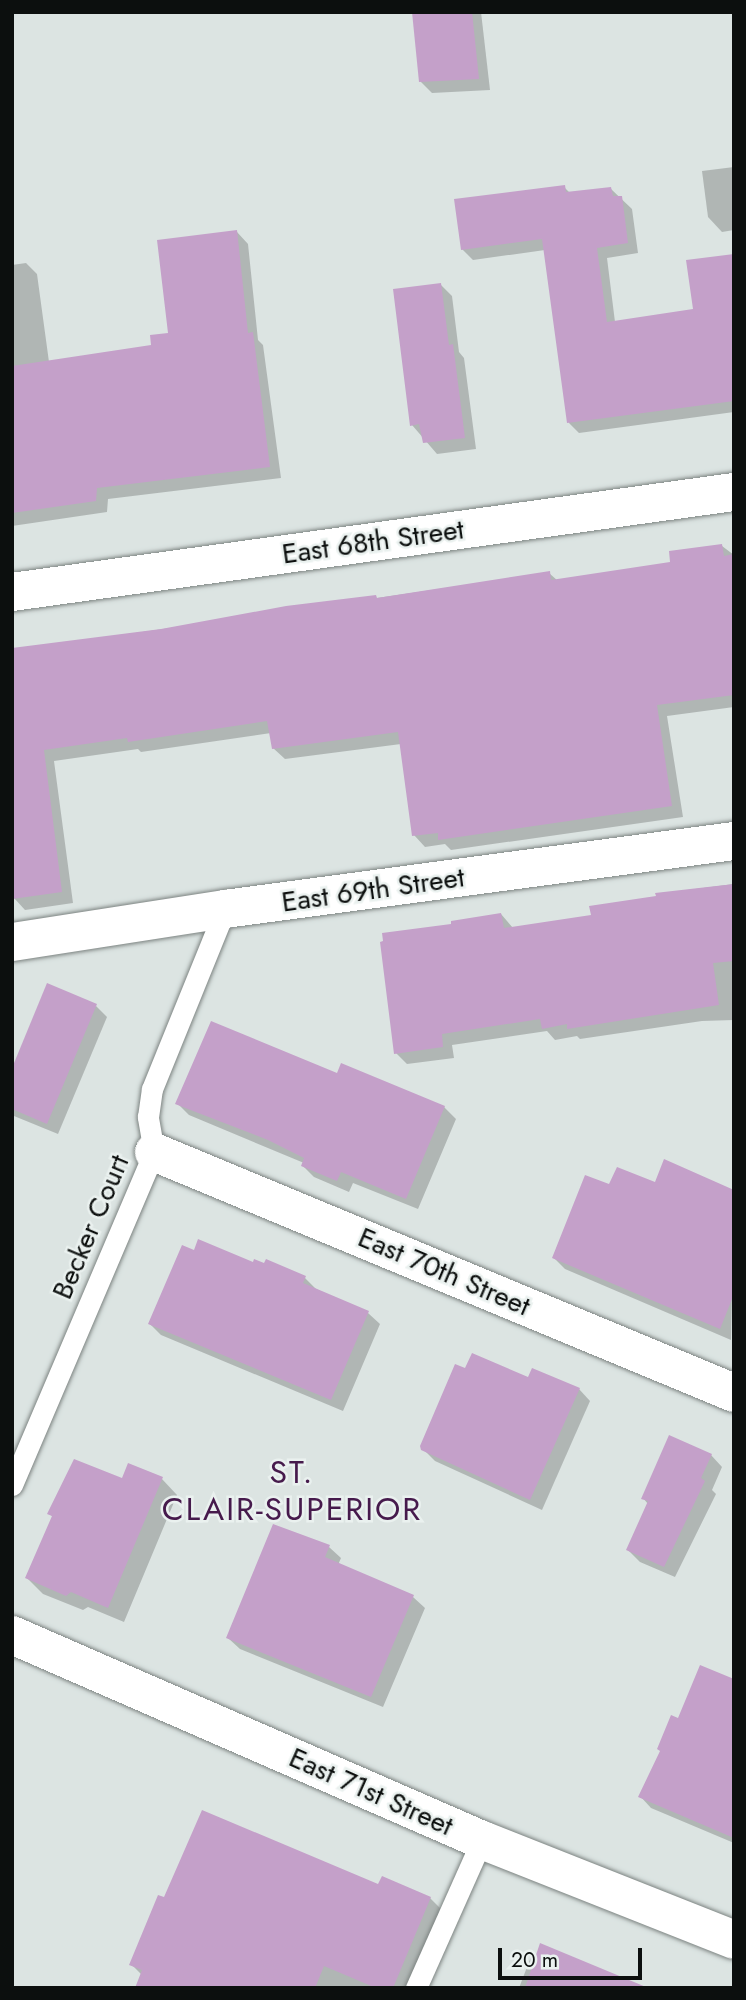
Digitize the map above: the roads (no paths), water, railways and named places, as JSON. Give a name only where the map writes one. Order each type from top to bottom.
[{"type":"street","name":"East 68th Street","points":[[12,592],[734,492]]},
{"type":"street","name":"East 69th Street","points":[[12,942],[225,909],[734,841]]},
{"type":"street","name":"East 70th Street","points":[[153,1152],[734,1393]]},
{"type":"street","name":"East 71st Street","points":[[12,1635],[482,1840],[734,1940]]},
{"type":"lane","name":"Becker Court","points":[[12,1485],[153,1152],[148,1116],[152,1089],[225,909]]},
{"type":"lane","points":[[416,1988],[482,1840]]},
{"type":"district","name":"ST. CLAIR-SUPERIOR","points":[[292,1492]]}]
